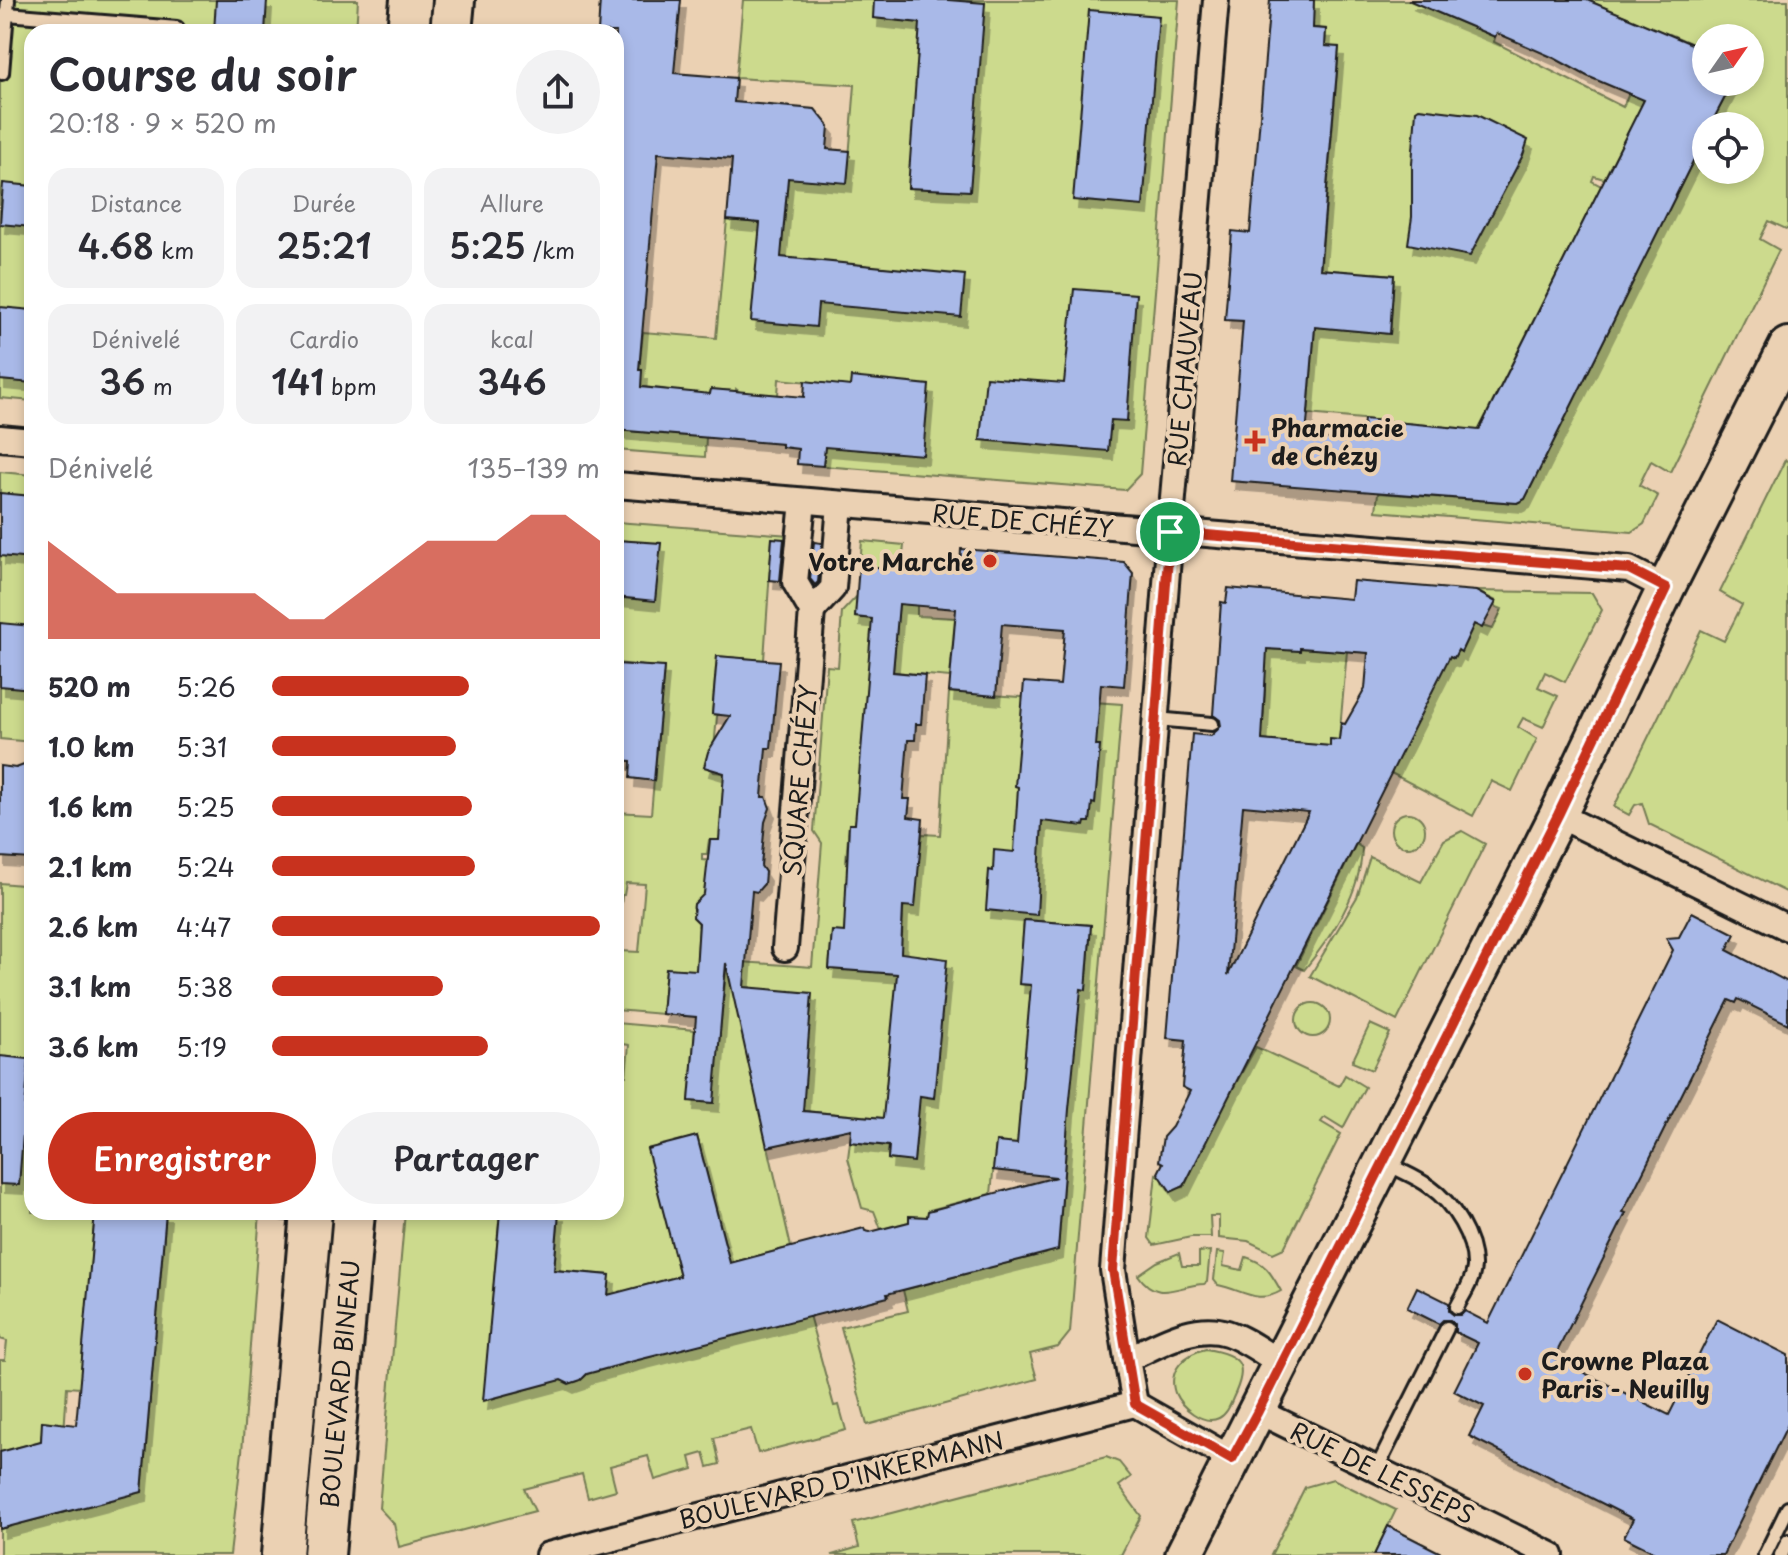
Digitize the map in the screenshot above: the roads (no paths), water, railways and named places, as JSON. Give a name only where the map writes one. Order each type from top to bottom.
[{"type":"main road","points":[[409,24],[411,0]]},
{"type":"main road","points":[[452,24],[454,0]]},
{"type":"main road","name":"BOULEVARD BINEAU","points":[[282,1555],[301,1220]]},
{"type":"main road","name":"BOULEVARD BINEAU","points":[[324,1555],[353,1220]]},
{"type":"street","name":"RUE CHAUVEAU","points":[[1135,1404],[1113,1270],[1170,532],[1216,0]]},
{"type":"street","points":[[1184,1555],[1558,815],[1666,588],[1788,346]]},
{"type":"street","points":[[0,438],[24,440]]},
{"type":"street","name":"RUE DE CHÉZY","points":[[624,486],[1629,569],[1666,588]]},
{"type":"street","points":[[803,501],[795,582],[812,611],[833,588],[840,504]]},
{"type":"street","name":"SQUARE CHÉZY","points":[[785,948],[812,611]]},
{"type":"street","points":[[1558,815],[1788,928]]},
{"type":"street","points":[[1127,1359],[1202,1330],[1228,1333],[1282,1364]]},
{"type":"street","points":[[1135,1404],[1232,1459]]},
{"type":"street","name":"BOULEVARD D'INKERMANN","points":[[548,1555],[1135,1404]]},
{"type":"street","name":"RUE DE LESSEPS","points":[[1258,1411],[1551,1555]]},
{"type":"lane","points":[[2,73],[8,0]]},
{"type":"lane","points":[[7,14],[128,24]]},
{"type":"lane","points":[[1156,719],[1212,724]]},
{"type":"lane","points":[[1383,1162],[1430,1186],[1448,1204],[1463,1227],[1472,1250],[1474,1268],[1457,1307]]},
{"type":"lane","points":[[1376,1470],[1447,1328]]},
{"type":"lane","points":[[1765,1555],[1788,1508]]},
{"type":"lane","points":[[1781,1555],[1788,1541]]},
{"type":"place","name":"Pharmacie de Chézy","points":[[1255,441]]},
{"type":"place","name":"Votre Marché","points":[[990,561]]},
{"type":"place","name":"Crowne Plaza Paris - Neuilly","points":[[1525,1374]]}]
